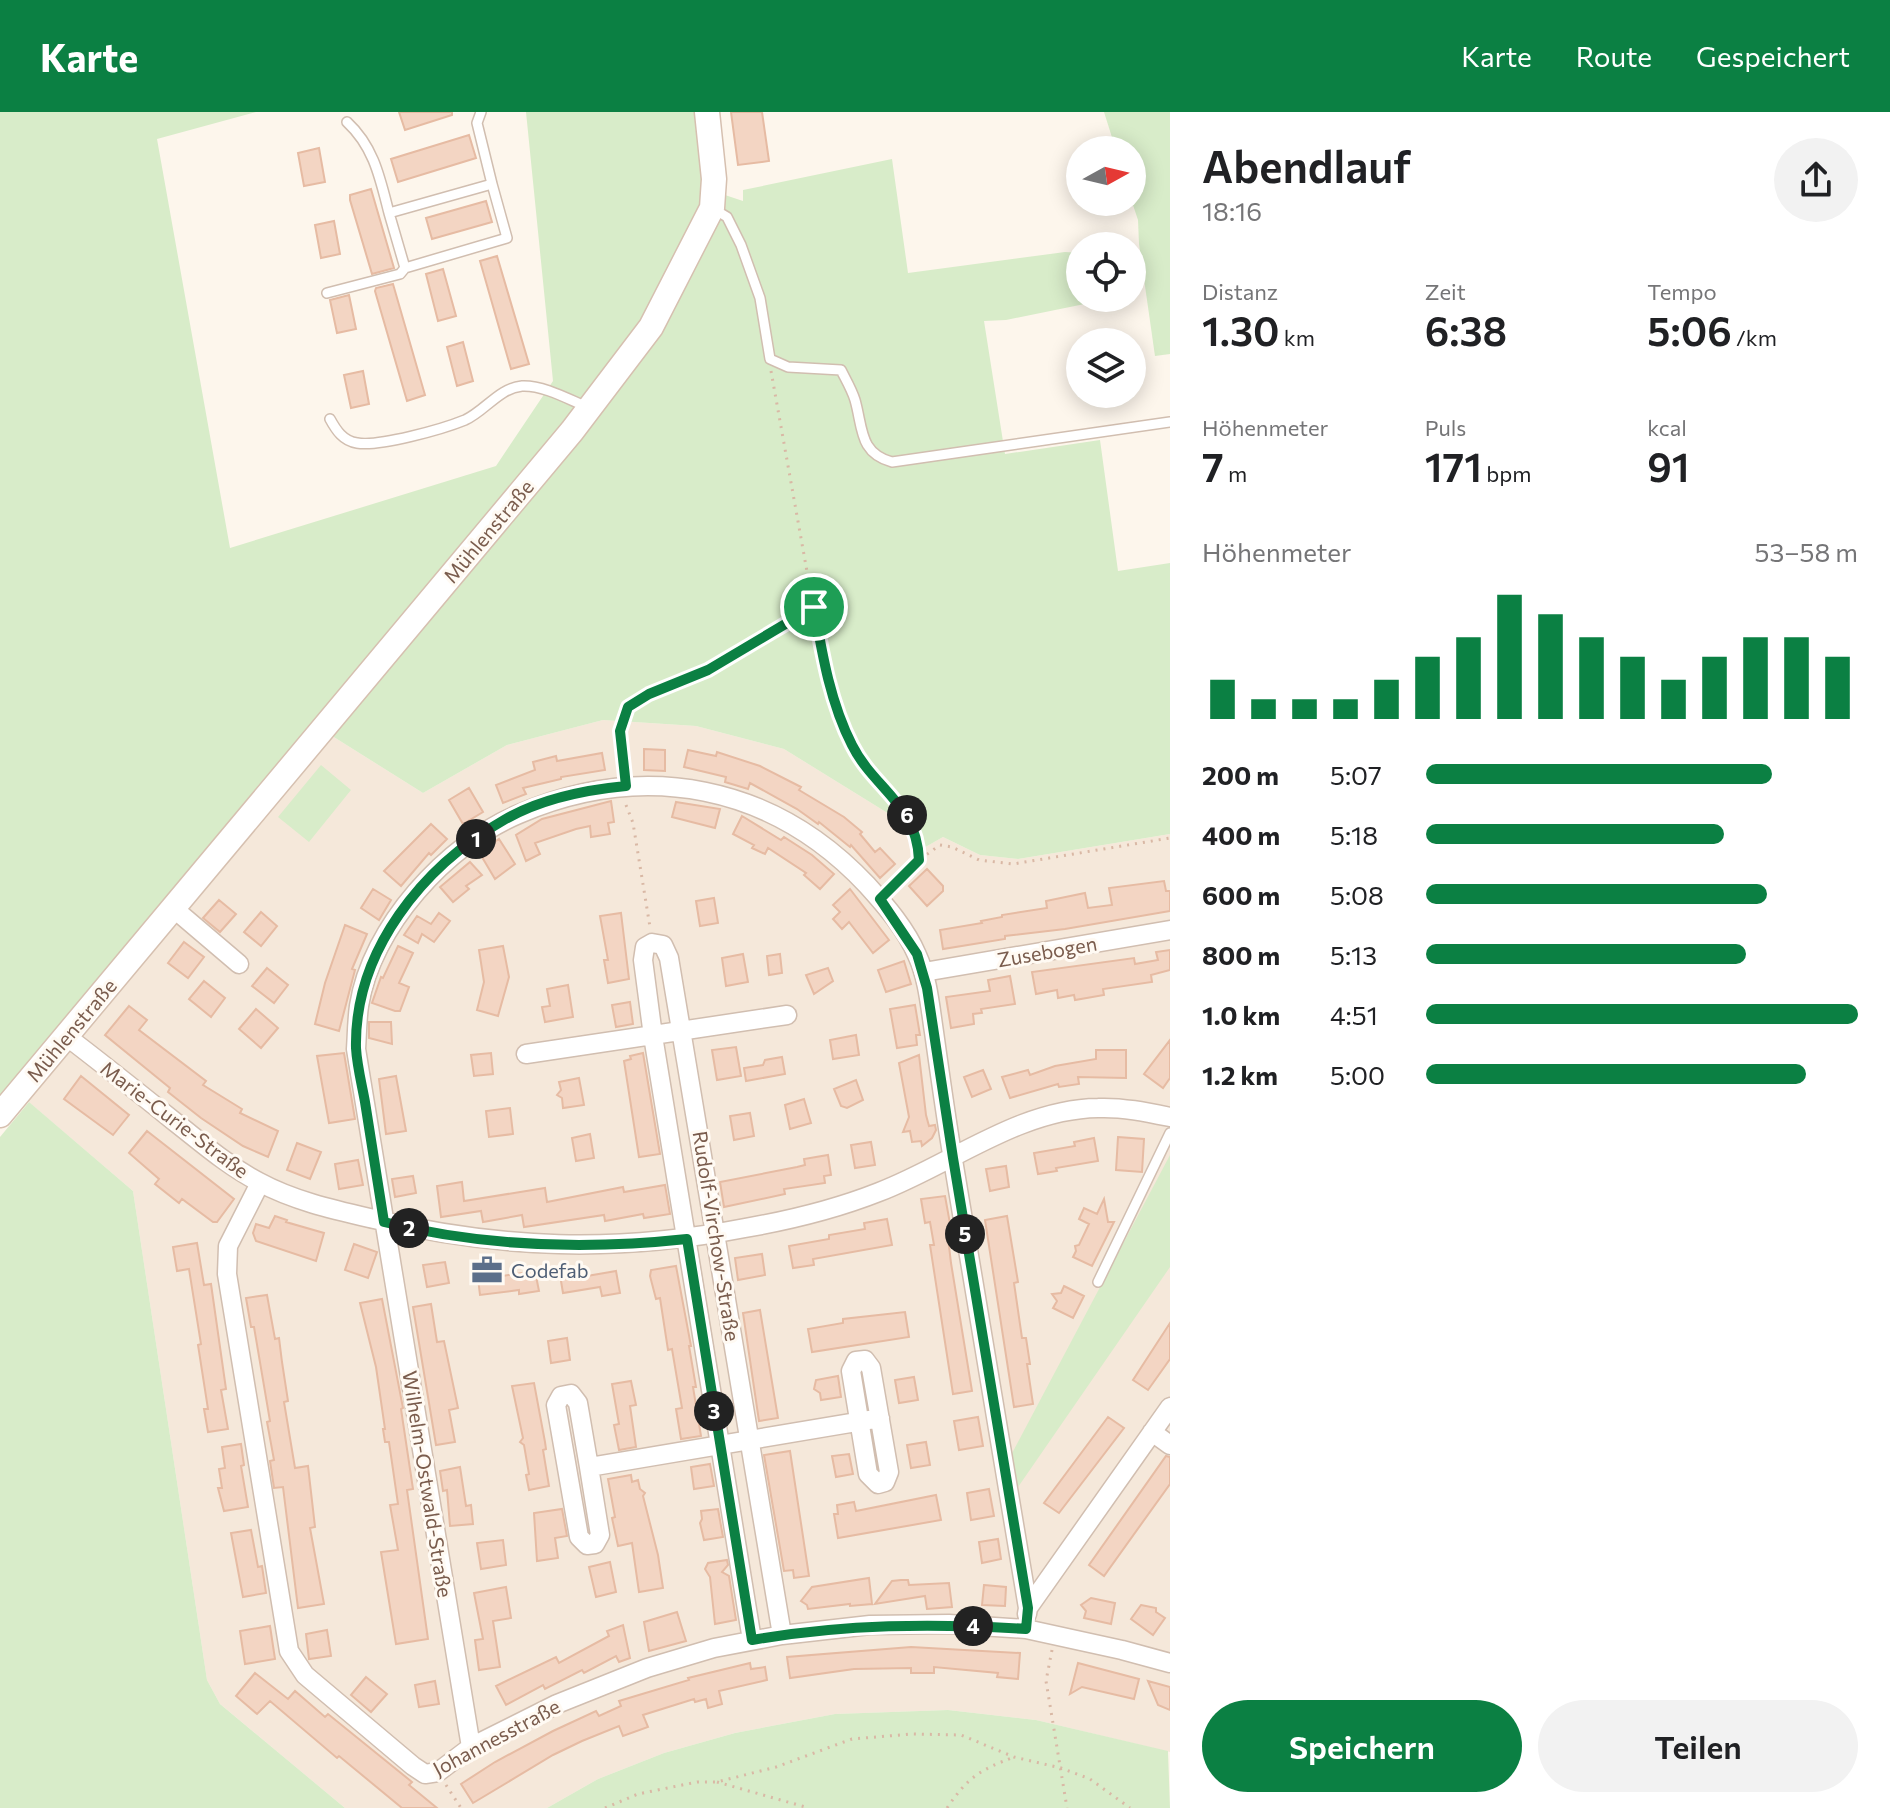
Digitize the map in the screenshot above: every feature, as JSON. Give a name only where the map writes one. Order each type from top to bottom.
[{"type":"street","name":"Mühlenstraße","points":[[0,1115],[590,408],[651,327],[712,208],[714,179],[707,112]]},
{"type":"street","name":"Wilhelm-Ostwald-Straße","points":[[471,1747],[356,1049],[359,1004],[373,962],[400,912],[430,876],[505,819],[551,800],[599,788],[666,785],[735,799],[789,822],[842,859],[880,899],[906,934],[924,972],[1028,1608]]},
{"type":"street","points":[[172,907],[239,964]]},
{"type":"street","name":"Zusebogen","points":[[924,972],[1170,930]]},
{"type":"street","name":"Rudolf-Virchow-Straße","points":[[752,1640],[653,1036],[643,960],[645,947],[652,943],[663,945],[669,958],[782,1635]]},
{"type":"street","points":[[526,1054],[787,1015]]},
{"type":"street","name":"Marie-Curie-Straße","points":[[66,1036],[225,1161],[260,1183],[327,1208],[384,1222],[457,1237],[526,1244],[628,1245],[687,1239],[800,1218],[880,1192],[999,1135],[1050,1115],[1096,1108],[1135,1110],[1170,1117]]},
{"type":"street","name":"Johannesstraße","points":[[260,1183],[228,1246],[227,1274],[289,1651],[305,1675],[425,1774],[438,1772],[471,1747],[604,1684],[675,1659],[782,1635],[870,1625],[949,1624],[1026,1629],[1170,1663]]},
{"type":"street","points":[[865,1360],[869,1363],[889,1472],[885,1482],[878,1484],[868,1474],[859,1423],[851,1371],[856,1361],[865,1360]]},
{"type":"street","points":[[571,1394],[578,1403],[589,1467],[600,1535],[595,1544],[587,1545],[579,1537],[556,1405],[561,1396],[571,1394]]},
{"type":"street","points":[[1026,1629],[1028,1608],[1170,1407]]},
{"type":"street","points":[[589,1467],[880,1418]]},
{"type":"street","points":[[1152,1432],[1170,1445]]},
{"type":"lane","points":[[327,293],[400,274],[405,268],[507,238],[477,123],[481,112]]},
{"type":"lane","points":[[347,122],[371,149],[405,268]]},
{"type":"lane","points":[[389,213],[492,184]]},
{"type":"lane","points":[[712,208],[727,217],[741,245],[760,298],[770,359],[788,367],[841,370],[855,398],[860,431],[870,450],[879,458],[892,462],[1170,422]]},
{"type":"lane","points":[[330,419],[336,431],[357,443],[402,438],[465,420],[508,389],[522,386],[534,387],[590,408]]},
{"type":"lane","points":[[1098,1282],[1170,1133]]},
{"type":"path","points":[[770,359],[829,679],[850,743],[859,759],[905,812],[919,860]]},
{"type":"path","points":[[652,943],[633,823],[626,806],[621,721],[628,707],[649,694],[708,670],[814,607]]},
{"type":"path","points":[[880,899],[919,860],[940,845],[952,847],[979,860],[1013,864],[1170,838]]},
{"type":"path","points":[[1057,1635],[1046,1681],[1067,1808]]},
{"type":"path","points":[[605,1808],[638,1794],[697,1782],[717,1782],[776,1767],[852,1739],[912,1734],[961,1735],[1014,1757],[1061,1768],[1090,1779],[1130,1808]]},
{"type":"path","points":[[947,1808],[957,1793],[982,1769],[1014,1757]]},
{"type":"path","points":[[438,1772],[461,1808]]},
{"type":"path","points":[[717,1782],[809,1808]]},
{"type":"shaded area","points":[[603,720],[696,726],[784,749],[894,817],[922,849],[943,837],[980,855],[1018,859],[1170,834],[1170,1752],[1036,1720],[948,1710],[835,1714],[735,1733],[664,1753],[598,1779],[547,1808],[345,1808],[220,1704],[207,1680],[133,1191],[24,1098],[329,734],[423,793],[507,745]]},
{"type":"green space","points":[[0,112],[256,112],[157,139],[230,548],[496,466],[553,381],[526,112],[700,112],[706,166],[703,208],[647,317],[589,396],[0,1103]]},
{"type":"green space","points":[[1104,112],[1170,112],[1170,354],[1155,356],[1146,293],[1146,232],[1138,232],[1137,216],[1146,216],[1146,136],[1112,136]]},
{"type":"green space","points":[[892,159],[908,273],[1066,252],[1066,308],[1006,320],[984,321],[1005,454],[1100,440],[1118,571],[1170,563],[1170,834],[1018,859],[980,855],[943,837],[922,849],[894,817],[784,749],[696,726],[603,720],[507,745],[423,793],[329,734],[649,346],[722,194],[743,201],[743,190]]},
{"type":"green space","points":[[321,765],[351,790],[309,842],[278,817]]},
{"type":"green space","points":[[29,1102],[133,1191],[207,1680],[220,1704],[345,1808],[0,1808],[0,1137]]},
{"type":"green space","points":[[1170,1155],[1170,1267],[1016,1490],[1010,1457]]},
{"type":"green space","points":[[948,1710],[1036,1720],[1168,1751],[1170,1808],[547,1808],[598,1779],[664,1753],[735,1733],[835,1714]]},
{"type":"building","points":[[399,112],[452,112],[452,115],[405,130]]},
{"type":"building","points":[[731,112],[762,112],[769,161],[738,165]]},
{"type":"building","points":[[469,135],[476,158],[398,182],[391,159]]},
{"type":"building","points":[[319,148],[325,182],[304,186],[298,153]]},
{"type":"building","points":[[371,189],[394,268],[372,274],[350,200],[350,195]]},
{"type":"building","points":[[486,201],[492,222],[432,239],[426,218]]},
{"type":"building","points":[[334,221],[340,254],[321,258],[315,225]]},
{"type":"building","points":[[497,256],[529,364],[511,369],[480,261]]},
{"type":"building","points":[[443,269],[456,316],[438,321],[426,274]]},
{"type":"building","points":[[393,284],[425,395],[407,401],[375,291],[376,288]]},
{"type":"building","points":[[349,295],[356,329],[337,333],[330,300]]},
{"type":"building","points":[[463,342],[473,381],[457,386],[447,347]]},
{"type":"building","points":[[363,371],[369,404],[351,408],[344,375]]},
{"type":"building","points":[[644,749],[665,750],[665,771],[644,770]]},
{"type":"building","points":[[688,750],[716,756],[717,752],[760,766],[801,787],[799,790],[844,817],[862,832],[860,834],[875,852],[880,848],[895,864],[880,878],[851,845],[797,809],[750,783],[748,789],[725,782],[726,777],[684,767]]},
{"type":"building","points":[[602,753],[605,770],[561,777],[523,788],[526,794],[503,803],[496,785],[535,770],[533,762],[556,756],[557,761]]},
{"type":"building","points":[[469,788],[483,812],[463,824],[449,800]]},
{"type":"building","points":[[611,801],[614,822],[608,823],[610,834],[591,837],[590,826],[576,829],[535,843],[540,854],[526,861],[516,835],[542,819]]},
{"type":"building","points":[[676,802],[720,809],[715,828],[672,817]]},
{"type":"building","points":[[742,816],[781,840],[784,837],[834,874],[820,889],[804,875],[806,873],[768,848],[765,854],[752,848],[754,845],[733,834]]},
{"type":"building","points":[[431,824],[447,839],[431,855],[429,853],[401,886],[384,871]]},
{"type":"building","points":[[499,839],[515,864],[495,879],[479,852]]},
{"type":"building","points":[[470,862],[482,875],[466,886],[469,889],[453,902],[440,887]]},
{"type":"building","points":[[927,869],[943,886],[943,891],[927,906],[909,886]]},
{"type":"building","points":[[1164,881],[1166,891],[1170,891],[1170,911],[1005,936],[1005,939],[943,949],[940,930],[1047,908],[1046,901],[1085,893],[1088,908],[1112,905],[1109,888]]},
{"type":"building","points":[[373,889],[391,900],[379,920],[361,908]]},
{"type":"building","points":[[850,889],[889,940],[873,953],[849,922],[842,929],[833,919],[840,912],[833,905]]},
{"type":"building","points":[[714,898],[718,923],[700,926],[696,901]]},
{"type":"building","points":[[219,900],[236,914],[220,932],[203,918]]},
{"type":"building","points":[[261,912],[277,926],[261,946],[244,932]]},
{"type":"building","points":[[439,913],[450,921],[434,942],[422,934],[418,943],[404,935],[417,916],[431,924]]},
{"type":"building","points":[[621,913],[629,979],[608,983],[604,960],[608,960],[600,916]]},
{"type":"building","points":[[345,925],[367,934],[352,969],[355,970],[339,1031],[315,1024]]},
{"type":"building","points":[[184,942],[204,957],[188,978],[168,963]]},
{"type":"building","points":[[398,946],[413,953],[399,983],[409,987],[400,1011],[395,1011],[372,1003],[381,977]]},
{"type":"building","points":[[503,946],[509,977],[498,1016],[477,1010],[484,982],[479,950]]},
{"type":"building","points":[[1170,950],[1170,970],[1151,975],[1152,982],[1103,989],[1104,995],[1075,1000],[1074,995],[1058,998],[1057,990],[1036,994],[1032,972],[1134,958],[1135,964],[1158,960],[1156,952]]},
{"type":"building","points":[[743,954],[748,982],[726,986],[722,958]]},
{"type":"building","points":[[780,954],[782,973],[769,975],[767,956]]},
{"type":"building","points":[[904,961],[911,984],[886,992],[878,970]]},
{"type":"building","points":[[267,968],[288,985],[274,1003],[252,986]]},
{"type":"building","points":[[828,968],[833,981],[814,994],[806,975]]},
{"type":"building","points":[[1010,976],[1015,1004],[981,1009],[982,1013],[973,1014],[974,1024],[951,1028],[946,997],[990,991],[988,980]]},
{"type":"building","points":[[204,981],[225,998],[211,1017],[189,999]]},
{"type":"building","points":[[568,985],[573,1017],[545,1022],[542,1007],[550,1006],[547,989]]},
{"type":"building","points":[[630,1002],[633,1024],[616,1027],[612,1005]]},
{"type":"building","points":[[915,1005],[920,1035],[916,1035],[917,1045],[897,1048],[890,1009]]},
{"type":"building","points":[[129,1006],[147,1020],[139,1030],[206,1081],[203,1085],[242,1109],[240,1113],[278,1131],[268,1157],[243,1146],[201,1118],[168,1092],[170,1088],[105,1035]]},
{"type":"building","points":[[256,1009],[278,1028],[261,1048],[239,1029]]},
{"type":"building","points":[[369,1022],[391,1022],[392,1044],[369,1038]]},
{"type":"building","points":[[856,1035],[859,1055],[833,1059],[830,1040]]},
{"type":"building","points":[[1170,1040],[1170,1078],[1163,1088],[1144,1074]]},
{"type":"building","points":[[736,1047],[741,1076],[717,1080],[712,1050]]},
{"type":"building","points":[[1096,1050],[1126,1050],[1126,1078],[1078,1077],[1079,1084],[1059,1087],[1058,1084],[1010,1098],[1002,1077],[1028,1070],[1030,1075],[1055,1066],[1096,1059]]},
{"type":"building","points":[[344,1053],[355,1119],[329,1123],[317,1056]]},
{"type":"building","points":[[491,1053],[493,1074],[474,1076],[471,1055]]},
{"type":"building","points":[[643,1053],[660,1154],[639,1157],[624,1061]]},
{"type":"building","points":[[919,1055],[926,1115],[929,1126],[935,1125],[936,1130],[922,1146],[921,1141],[912,1142],[910,1131],[903,1132],[909,1117],[899,1063]]},
{"type":"building","points":[[782,1057],[785,1074],[746,1081],[744,1068],[763,1065],[765,1060]]},
{"type":"building","points":[[983,1070],[991,1089],[972,1097],[964,1077]]},
{"type":"building","points":[[81,1076],[129,1115],[113,1135],[64,1099]]},
{"type":"building","points":[[396,1076],[406,1131],[386,1134],[379,1079]]},
{"type":"building","points":[[579,1078],[584,1105],[563,1108],[562,1098],[557,1095],[561,1090],[559,1082]]},
{"type":"building","points":[[856,1080],[863,1100],[847,1108],[841,1106],[834,1089]]},
{"type":"building","points":[[804,1099],[811,1123],[790,1129],[785,1105]]},
{"type":"building","points":[[510,1108],[513,1134],[489,1137],[486,1111]]},
{"type":"building","points":[[750,1113],[754,1136],[734,1140],[730,1116]]},
{"type":"building","points":[[147,1131],[234,1199],[217,1222],[182,1199],[179,1203],[155,1184],[159,1179],[129,1153]]},
{"type":"building","points":[[590,1134],[594,1158],[576,1161],[572,1138]]},
{"type":"building","points":[[1118,1137],[1144,1139],[1142,1172],[1116,1170]]},
{"type":"building","points":[[1094,1138],[1098,1161],[1038,1174],[1034,1153],[1075,1146],[1074,1142]]},
{"type":"building","points":[[871,1142],[875,1165],[855,1168],[851,1145]]},
{"type":"building","points":[[297,1143],[321,1152],[310,1179],[287,1170]]},
{"type":"building","points":[[828,1155],[831,1175],[824,1176],[825,1183],[784,1189],[785,1194],[724,1207],[720,1182],[805,1165],[804,1159]]},
{"type":"building","points":[[358,1160],[363,1185],[339,1189],[335,1164]]},
{"type":"building","points":[[1006,1166],[1009,1187],[990,1191],[986,1169]]},
{"type":"building","points":[[413,1176],[416,1193],[395,1197],[392,1179]]},
{"type":"building","points":[[462,1182],[464,1201],[545,1188],[547,1202],[623,1187],[624,1192],[665,1185],[670,1214],[644,1218],[643,1214],[605,1221],[604,1215],[524,1227],[522,1215],[483,1222],[481,1211],[441,1217],[437,1186]]},
{"type":"building","points":[[945,1196],[951,1229],[947,1229],[951,1263],[972,1391],[953,1394],[930,1245],[934,1245],[930,1222],[925,1223],[921,1199]]},
{"type":"building","points":[[1104,1199],[1108,1222],[1114,1222],[1092,1266],[1073,1257],[1075,1246],[1079,1245],[1089,1224],[1079,1219],[1084,1208],[1097,1214]]},
{"type":"building","points":[[275,1216],[324,1233],[316,1261],[256,1241],[253,1233],[256,1224],[269,1228]]},
{"type":"building","points":[[1007,1216],[1018,1282],[1014,1283],[1022,1338],[1026,1338],[1030,1364],[1027,1364],[1033,1404],[1014,1407],[985,1220]]},
{"type":"building","points":[[887,1219],[892,1245],[813,1259],[814,1265],[793,1268],[789,1246],[829,1239],[829,1235],[865,1229],[864,1223]]},
{"type":"building","points":[[197,1243],[204,1285],[211,1284],[226,1389],[221,1390],[228,1429],[208,1432],[204,1409],[208,1409],[198,1345],[201,1344],[189,1269],[177,1271],[173,1247]]},
{"type":"building","points":[[354,1244],[377,1252],[368,1278],[345,1270]]},
{"type":"building","points":[[762,1254],[765,1275],[738,1280],[735,1258]]},
{"type":"building","points":[[445,1262],[449,1283],[427,1287],[423,1265]]},
{"type":"building","points":[[676,1266],[691,1346],[696,1387],[693,1387],[701,1436],[681,1439],[676,1409],[682,1408],[672,1349],[668,1350],[660,1298],[656,1299],[650,1276],[651,1270]]},
{"type":"building","points":[[495,1267],[496,1277],[535,1271],[539,1291],[480,1295],[477,1270]]},
{"type":"building","points":[[581,1271],[581,1277],[616,1271],[620,1293],[602,1296],[600,1287],[563,1293],[560,1275]]},
{"type":"building","points":[[1064,1286],[1084,1296],[1073,1318],[1053,1308],[1057,1301],[1052,1294],[1061,1293]]},
{"type":"building","points":[[267,1295],[275,1339],[279,1338],[288,1401],[284,1402],[295,1468],[308,1466],[315,1527],[310,1528],[324,1604],[298,1608],[283,1487],[274,1488],[270,1461],[274,1460],[267,1422],[270,1421],[246,1298]]},
{"type":"building","points":[[382,1299],[403,1408],[413,1489],[407,1490],[428,1639],[396,1644],[381,1552],[398,1550],[390,1505],[398,1504],[389,1442],[385,1442],[376,1367],[360,1303]]},
{"type":"building","points":[[431,1304],[437,1342],[444,1341],[458,1408],[449,1410],[455,1442],[436,1445],[413,1307]]},
{"type":"building","points":[[760,1310],[778,1418],[759,1421],[743,1313]]},
{"type":"building","points":[[905,1312],[909,1337],[812,1352],[808,1329],[843,1323],[843,1319]]},
{"type":"building","points":[[1170,1323],[1170,1359],[1148,1390],[1133,1380]]},
{"type":"building","points":[[567,1338],[570,1360],[551,1363],[548,1341]]},
{"type":"building","points":[[838,1376],[841,1397],[821,1400],[820,1393],[814,1389],[816,1380]]},
{"type":"building","points":[[914,1377],[918,1400],[899,1403],[895,1380]]},
{"type":"building","points":[[631,1381],[636,1405],[630,1406],[636,1447],[619,1450],[614,1425],[619,1424],[612,1384]]},
{"type":"building","points":[[534,1383],[549,1486],[529,1490],[526,1475],[529,1474],[524,1445],[520,1442],[523,1438],[512,1386]]},
{"type":"building","points":[[978,1417],[983,1446],[959,1450],[954,1421]]},
{"type":"building","points":[[1108,1417],[1124,1428],[1059,1513],[1044,1503]]},
{"type":"building","points":[[926,1442],[930,1465],[911,1468],[907,1445]]},
{"type":"building","points":[[241,1444],[244,1465],[241,1466],[248,1507],[224,1511],[218,1488],[222,1488],[219,1469],[225,1468],[222,1447]]},
{"type":"building","points":[[790,1451],[809,1576],[794,1578],[793,1570],[784,1571],[764,1455]]},
{"type":"building","points":[[849,1454],[853,1474],[836,1477],[832,1456]]},
{"type":"building","points":[[1166,1456],[1170,1457],[1170,1484],[1104,1576],[1089,1565]]},
{"type":"building","points":[[710,1464],[714,1486],[694,1489],[691,1467]]},
{"type":"building","points":[[460,1467],[466,1506],[471,1505],[473,1524],[450,1526],[447,1490],[443,1491],[440,1471]]},
{"type":"building","points":[[631,1475],[632,1482],[638,1480],[640,1489],[645,1493],[643,1496],[663,1588],[639,1592],[632,1543],[618,1546],[608,1479]]},
{"type":"building","points":[[989,1489],[994,1516],[971,1520],[967,1493]]},
{"type":"building","points":[[936,1495],[941,1520],[838,1538],[834,1514],[838,1514],[837,1505],[854,1502],[856,1511]]},
{"type":"building","points":[[562,1509],[567,1536],[555,1538],[558,1558],[537,1561],[534,1513]]},
{"type":"building","points":[[718,1509],[723,1537],[704,1540],[701,1511]]},
{"type":"building","points":[[251,1530],[266,1593],[243,1597],[231,1533]]},
{"type":"building","points":[[998,1539],[1001,1559],[982,1563],[979,1542]]},
{"type":"building","points":[[503,1540],[506,1565],[481,1569],[477,1543]]},
{"type":"building","points":[[727,1560],[728,1565],[722,1572],[729,1576],[736,1620],[715,1624],[710,1577],[705,1569],[708,1563]]},
{"type":"building","points":[[610,1562],[616,1592],[596,1597],[589,1567]]},
{"type":"building","points":[[869,1578],[872,1604],[808,1609],[801,1601],[812,1587]]},
{"type":"building","points":[[908,1580],[909,1585],[949,1583],[952,1607],[927,1609],[925,1596],[875,1604],[892,1581]]},
{"type":"building","points":[[984,1585],[1006,1587],[1005,1606],[982,1605]]},
{"type":"building","points":[[506,1587],[511,1618],[493,1621],[500,1667],[479,1670],[475,1640],[483,1639],[474,1593]]},
{"type":"building","points":[[1091,1598],[1115,1603],[1111,1624],[1084,1618],[1086,1611],[1081,1605]]},
{"type":"building","points":[[1141,1605],[1156,1608],[1156,1612],[1165,1618],[1153,1635],[1131,1619]]},
{"type":"building","points":[[677,1612],[686,1641],[649,1651],[644,1622]]},
{"type":"building","points":[[623,1625],[630,1658],[619,1662],[616,1656],[545,1689],[543,1685],[506,1705],[496,1686],[556,1657],[559,1663],[609,1636],[607,1631]]},
{"type":"building","points":[[270,1626],[275,1659],[245,1664],[240,1631]]},
{"type":"building","points":[[327,1630],[331,1656],[309,1659],[306,1634]]},
{"type":"building","points":[[911,1647],[1020,1653],[1018,1679],[997,1677],[998,1673],[934,1667],[934,1673],[911,1673],[911,1668],[854,1669],[790,1678],[787,1657]]},
{"type":"building","points":[[750,1663],[751,1669],[765,1667],[767,1680],[719,1691],[722,1704],[708,1708],[706,1699],[695,1702],[694,1699],[643,1715],[648,1727],[623,1736],[619,1726],[582,1741],[473,1803],[461,1784],[553,1731],[596,1711],[599,1716],[621,1706],[619,1701],[688,1678]]},
{"type":"building","points":[[1078,1663],[1139,1679],[1134,1699],[1082,1687],[1070,1694]]},
{"type":"building","points":[[255,1673],[288,1699],[295,1691],[325,1717],[328,1714],[412,1782],[409,1785],[437,1808],[402,1808],[270,1701],[257,1714],[236,1696]]},
{"type":"building","points":[[366,1677],[387,1694],[371,1712],[351,1695]]},
{"type":"building","points":[[435,1681],[439,1704],[419,1707],[415,1685]]},
{"type":"building","points":[[1148,1681],[1170,1687],[1170,1710],[1158,1705]]},
{"type":"place","name":"Codefab","points":[[487,1270]]},
{"type":"route","points":[[814,607],[829,679],[850,743],[859,759],[905,812],[918,850],[919,860],[880,899],[906,934],[924,972],[1028,1608],[1026,1629],[949,1624],[870,1625],[752,1640],[687,1239],[628,1245],[526,1244],[457,1237],[384,1222],[356,1049],[359,1004],[373,962],[400,912],[430,876],[505,819],[551,800],[599,788],[626,786],[620,731],[628,707],[649,694],[708,670],[814,607]]}]
